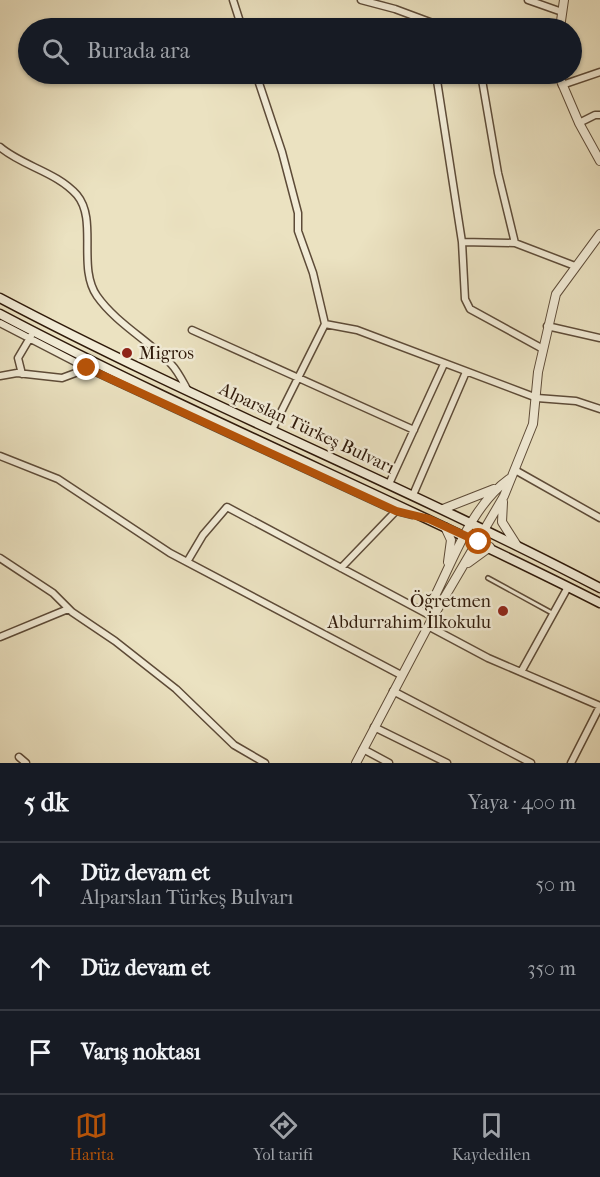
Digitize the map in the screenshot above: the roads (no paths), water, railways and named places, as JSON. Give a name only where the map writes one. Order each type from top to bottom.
[{"type":"main road","name":"Alparslan Türkeş Bulvarı","points":[[0,298],[94,348],[443,509],[600,588]]},
{"type":"main road","name":"Alparslan Türkeş Bulvarı","points":[[0,314],[32,336],[479,542],[600,603]]},
{"type":"street","points":[[233,0],[239,18]]},
{"type":"street","points":[[361,0],[409,18]]},
{"type":"street","points":[[528,0],[562,12]]},
{"type":"street","points":[[561,18],[564,0]]},
{"type":"street","points":[[582,74],[600,72]]},
{"type":"street","points":[[259,84],[282,153],[298,213],[298,231],[313,273],[325,324],[272,430]]},
{"type":"street","points":[[438,84],[462,242],[465,299],[470,309],[543,349]]},
{"type":"street","points":[[483,84],[498,173],[515,243]]},
{"type":"street","points":[[561,84],[600,161]]},
{"type":"street","points":[[579,123],[600,115]]},
{"type":"street","points":[[0,147],[11,156],[65,183],[78,195],[85,208],[91,287],[121,320],[172,365],[189,392]]},
{"type":"street","points":[[516,544],[501,516],[509,479],[515,470],[533,424],[547,326],[556,294],[600,234]]},
{"type":"street","points":[[462,242],[515,243],[575,266]]},
{"type":"street","points":[[0,323],[32,336],[87,368],[396,511],[429,519]]},
{"type":"street","points":[[325,324],[357,330],[537,398],[576,401],[600,409]]},
{"type":"street","points":[[547,326],[600,338]]},
{"type":"street","points":[[192,330],[414,430]]},
{"type":"street","points":[[22,374],[18,358],[32,336]]},
{"type":"street","points":[[389,484],[444,364]]},
{"type":"street","points":[[0,376],[22,374],[62,378],[98,365]]},
{"type":"street","points":[[413,495],[466,372]]},
{"type":"street","points":[[0,456],[58,479],[139,534],[401,675]]},
{"type":"street","points":[[515,470],[600,518]]},
{"type":"street","points":[[443,509],[495,489],[509,479]]},
{"type":"street","points":[[433,616],[432,602],[472,523],[495,489]]},
{"type":"street","points":[[356,763],[433,616],[479,542],[504,496]]},
{"type":"street","points":[[188,562],[203,535],[227,507],[433,616]]},
{"type":"street","points":[[341,568],[396,511]]},
{"type":"street","points":[[444,580],[451,540],[445,527]]},
{"type":"street","points":[[464,566],[490,548]]},
{"type":"street","points":[[0,558],[53,593],[68,609],[176,689],[234,745],[265,763]]},
{"type":"street","points":[[521,672],[568,587]]},
{"type":"street","points":[[0,637],[68,609]]},
{"type":"street","points":[[428,626],[488,658],[600,706],[570,763]]},
{"type":"street","points":[[393,691],[531,763]]},
{"type":"street","points":[[374,728],[447,763]]},
{"type":"street","points":[[363,749],[389,763]]},
{"type":"street","points":[[19,757],[26,763]]},
{"type":"lane","points":[[488,578],[554,614]]},
{"type":"place","name":"Migros","points":[[127,353]]},
{"type":"place","name":"Öğretmen Abdurrahim İlkokulu","points":[[503,611]]}]
